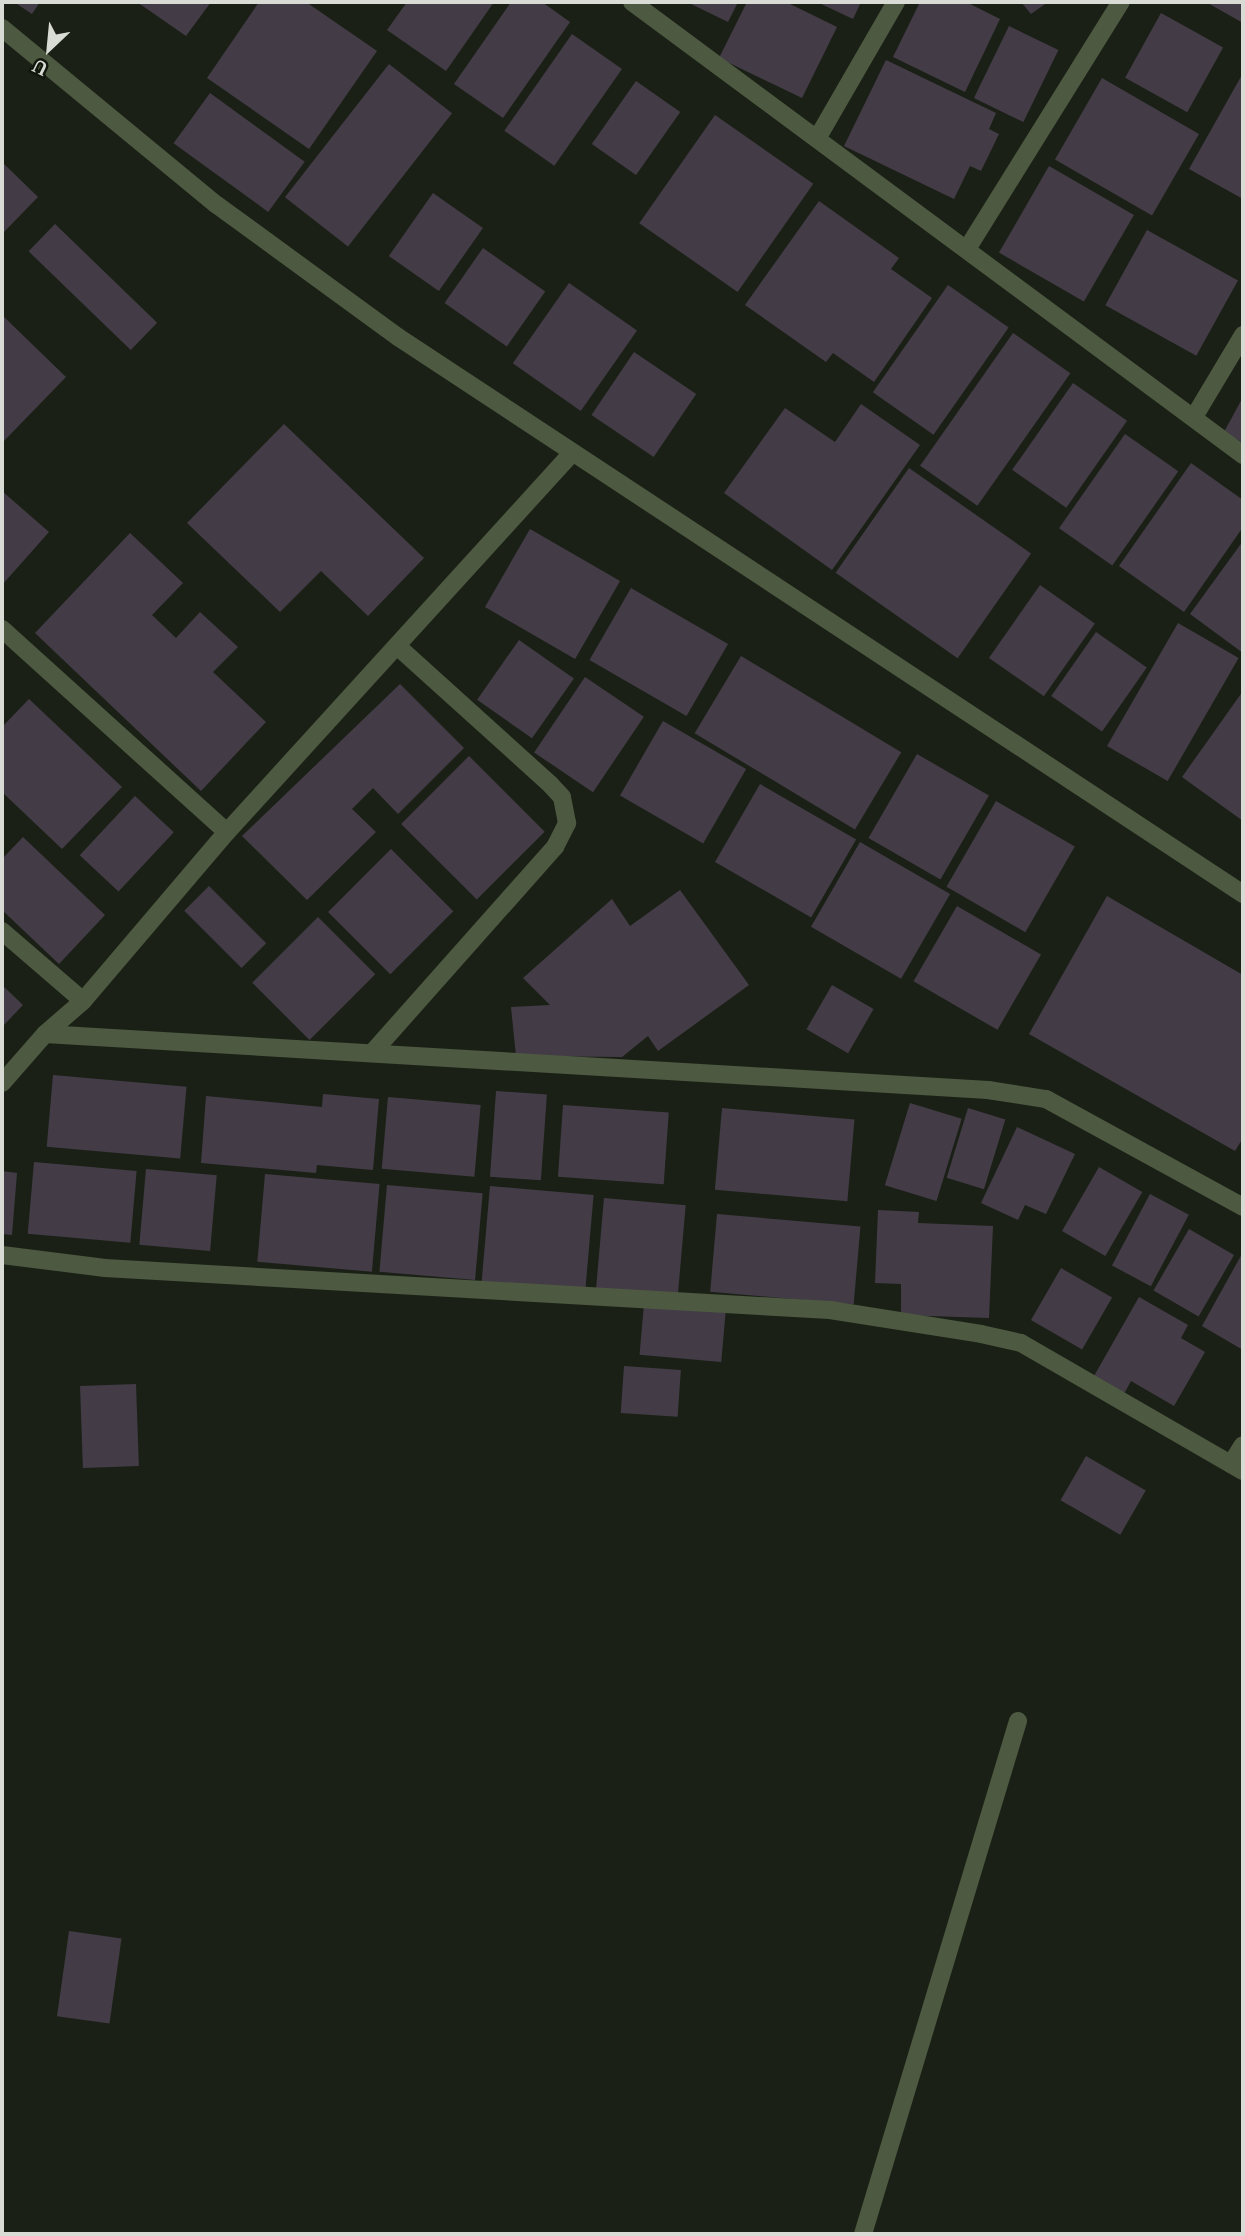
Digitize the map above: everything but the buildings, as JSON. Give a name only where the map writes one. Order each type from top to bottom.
[{"type":"street","points":[[632,2],[818,137],[1243,455]]},
{"type":"street","points":[[818,137],[896,2]]},
{"type":"street","points":[[967,249],[1121,2]]},
{"type":"street","points":[[2,28],[217,205],[398,337],[1243,894]]},
{"type":"street","points":[[1194,417],[1243,335]]},
{"type":"street","points":[[2,1083],[45,1034],[83,1001],[227,832],[572,453]]},
{"type":"street","points":[[2,629],[227,832]]},
{"type":"street","points":[[372,1053],[555,847],[568,823],[562,797],[551,785],[397,646]]},
{"type":"street","points":[[2,931],[83,1001]]},
{"type":"street","points":[[45,1034],[988,1090],[1046,1098],[1243,1207]]},
{"type":"street","points":[[2,1255],[105,1268],[830,1310],[1021,1343],[1237,1467],[1243,1445]]},
{"type":"street","points":[[863,2234],[1018,1721]]}]
